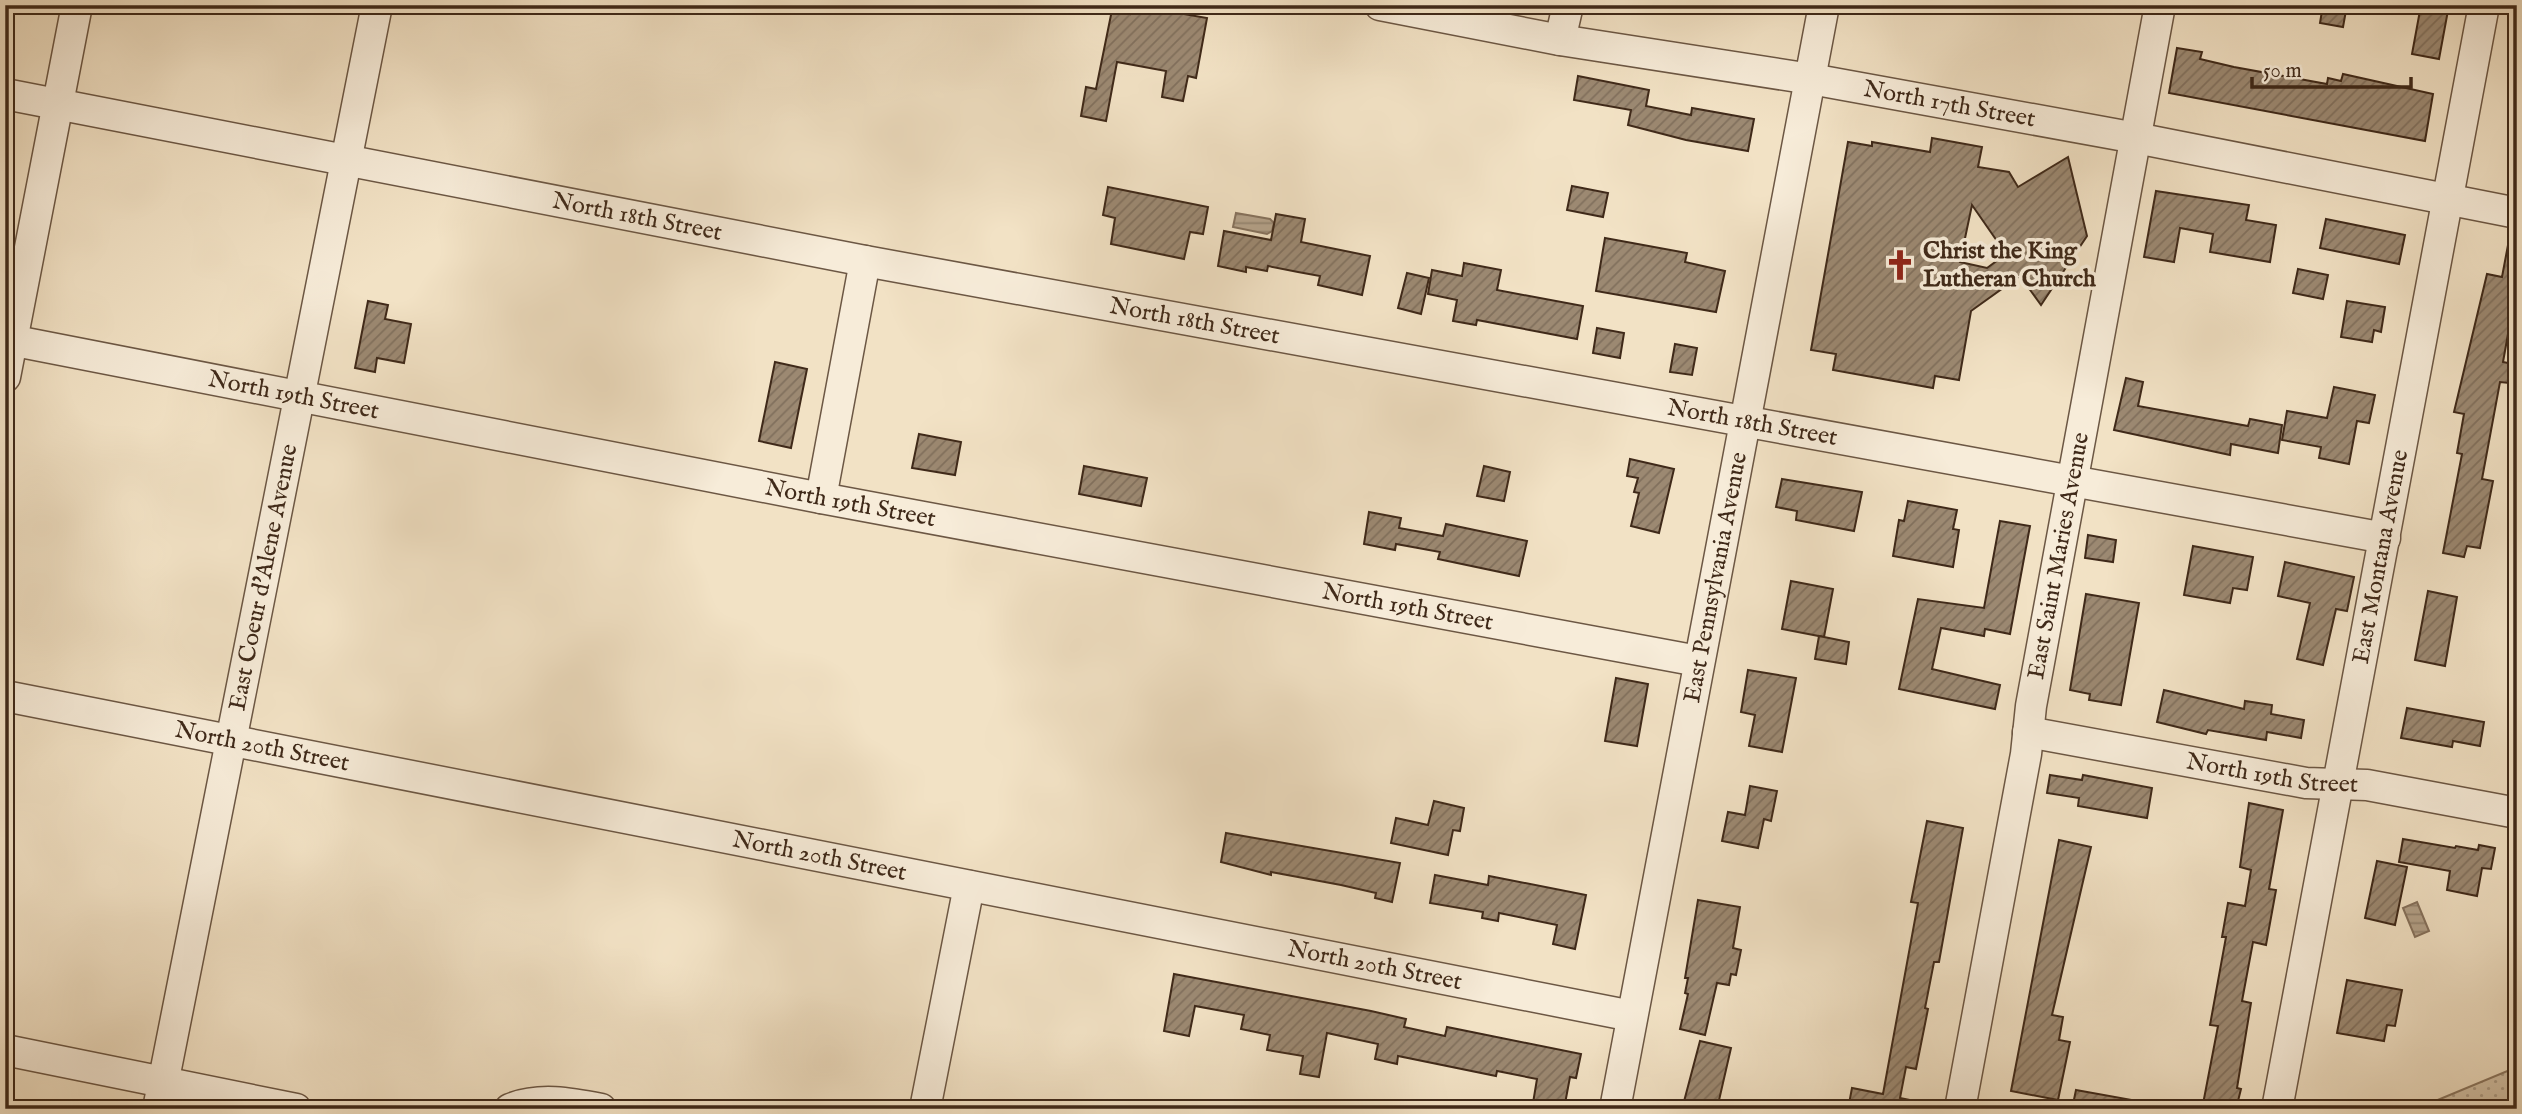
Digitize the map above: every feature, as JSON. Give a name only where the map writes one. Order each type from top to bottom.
[{"type":"street","points":[[5,377],[9,340],[77,5]]},
{"type":"street","name":"East Coeur d'Alene Avenue","points":[[160,1095],[377,5]]},
{"type":"street","name":"North 17th Street","points":[[1380,5],[1560,40],[1811,79],[2136,138],[2517,213]]},
{"type":"street","points":[[1560,40],[1567,5]]},
{"type":"street","name":"East Pennsylvania Avenue","points":[[1615,1109],[1824,5]]},
{"type":"street","name":"East Saint Maries Avenue","points":[[1960,1109],[2160,5]]},
{"type":"street","name":"East Montana Avenue","points":[[2277,1109],[2484,5]]},
{"type":"street","name":"North 18th Street","points":[[5,94],[864,261],[2385,538]]},
{"type":"street","points":[[821,498],[864,261]]},
{"type":"street","name":"North 19th Street","points":[[9,340],[821,498],[1698,661]]},
{"type":"street","name":"North 20th Street","points":[[5,696],[1632,1016]]},
{"type":"street","name":"North 19th Street","points":[[2028,732],[2306,783],[2367,785],[2517,813]]},
{"type":"street","points":[[925,1109],[969,886]]},
{"type":"street","points":[[5,1050],[160,1095],[296,1109]]},
{"type":"street","points":[[510,1109],[527,1103],[547,1102],[601,1109]]},
{"type":"shaded area","points":[[1236,213],[1270,219],[1274,223],[1272,231],[1267,234],[1233,227]]},
{"type":"shaded area","points":[[2417,902],[2429,931],[2415,937],[2403,908]]},
{"type":"shaded area","points":[[2517,1067],[2517,1109],[2416,1109]]},
{"type":"building","points":[[1132,5],[1207,18],[1196,78],[1188,76],[1183,101],[1162,97],[1166,71],[1117,62],[1106,121],[1081,116],[1086,87],[1096,89],[1112,10],[1130,14]]},
{"type":"building","points":[[2323,5],[2347,5],[2343,27],[2320,23]]},
{"type":"building","points":[[2421,5],[2449,5],[2439,59],[2412,54]]},
{"type":"building","points":[[2177,48],[2202,52],[2200,59],[2327,84],[2328,78],[2341,81],[2343,74],[2433,94],[2425,141],[2169,93]]},
{"type":"building","points":[[1578,76],[1649,90],[1646,106],[1691,115],[1692,108],[1754,119],[1748,151],[1686,140],[1628,125],[1631,110],[1574,100]]},
{"type":"building","name":"Christ the King Lutheran Church","points":[[1932,138],[1982,147],[1978,167],[2009,172],[2018,187],[2068,157],[2087,236],[2041,305],[2020,276],[1971,311],[1959,380],[1935,376],[1933,388],[1833,370],[1836,354],[1811,350],[1848,142],[1872,146],[1872,142],[1930,152]],"holes":[[[1972,205],[2006,254],[1987,268],[1960,262]]]},
{"type":"building","points":[[1572,186],[1608,193],[1603,217],[1567,210]]},
{"type":"building","points":[[1108,187],[1208,207],[1203,234],[1190,232],[1184,259],[1111,244],[1115,218],[1103,215]]},
{"type":"building","points":[[2156,191],[2249,205],[2246,220],[2276,225],[2270,262],[2210,252],[2213,234],[2180,228],[2174,262],[2144,257]]},
{"type":"building","points":[[1276,214],[1305,219],[1301,242],[1370,256],[1362,295],[1318,285],[1320,276],[1268,266],[1267,271],[1246,267],[1246,272],[1218,266],[1224,231],[1271,240]]},
{"type":"building","points":[[2326,219],[2405,235],[2399,264],[2320,248]]},
{"type":"building","points":[[1605,238],[1687,253],[1685,262],[1725,271],[1716,312],[1596,291]]},
{"type":"building","points":[[2508,245],[2517,246],[2517,307],[2513,306],[2503,362],[2513,364],[2509,383],[2500,382],[2482,479],[2493,481],[2480,548],[2467,546],[2464,557],[2443,553],[2462,454],[2457,453],[2464,414],[2454,412],[2487,274],[2502,277]]},
{"type":"building","points":[[1464,263],[1501,270],[1497,290],[1583,306],[1577,339],[1477,320],[1476,325],[1453,321],[1457,300],[1428,294],[1432,270],[1462,276]]},
{"type":"building","points":[[2298,269],[2328,275],[2323,299],[2293,293]]},
{"type":"building","points":[[1407,273],[1429,278],[1421,314],[1398,308]]},
{"type":"building","points":[[368,301],[388,305],[385,319],[411,324],[404,363],[377,358],[375,372],[355,368]]},
{"type":"building","points":[[2347,301],[2385,307],[2381,332],[2374,330],[2372,342],[2341,337]]},
{"type":"building","points":[[1597,328],[1624,333],[1620,358],[1593,353]]},
{"type":"building","points":[[1675,344],[1697,348],[1692,375],[1670,372]]},
{"type":"building","points":[[775,362],[807,369],[791,448],[759,441]]},
{"type":"building","points":[[2126,378],[2143,382],[2138,406],[2248,426],[2250,419],[2282,425],[2278,453],[2231,444],[2230,455],[2114,430]]},
{"type":"building","points":[[2334,387],[2375,395],[2369,423],[2357,421],[2349,464],[2319,458],[2321,447],[2282,440],[2287,411],[2327,418]]},
{"type":"building","points":[[919,434],[961,442],[955,475],[912,468]]},
{"type":"building","points":[[1630,459],[1674,469],[1659,533],[1631,526],[1639,493],[1634,492],[1638,478],[1627,476]]},
{"type":"building","points":[[1084,466],[1147,478],[1141,506],[1079,494]]},
{"type":"building","points":[[1484,466],[1510,472],[1504,501],[1477,496]]},
{"type":"building","points":[[1782,479],[1862,492],[1854,531],[1796,520],[1797,511],[1776,507]]},
{"type":"building","points":[[1908,501],[1957,510],[1953,529],[1959,530],[1953,567],[1893,556],[1899,520],[1904,521]]},
{"type":"building","points":[[1369,512],[1401,518],[1399,528],[1443,536],[1446,524],[1527,541],[1519,576],[1438,559],[1440,552],[1396,544],[1395,550],[1364,544]]},
{"type":"building","points":[[2000,521],[2030,526],[2010,634],[1985,629],[1984,636],[1941,628],[1932,669],[2000,685],[1995,709],[1899,689],[1918,599],[1984,608]]},
{"type":"building","points":[[2088,535],[2116,540],[2113,562],[2085,558]]},
{"type":"building","points":[[2193,546],[2253,557],[2247,590],[2233,588],[2230,603],[2184,595]]},
{"type":"building","points":[[2285,562],[2354,577],[2347,611],[2336,609],[2323,665],[2297,659],[2310,603],[2278,596]]},
{"type":"building","points":[[1791,581],[1833,589],[1824,637],[1782,629]]},
{"type":"building","points":[[2428,591],[2457,597],[2445,666],[2415,660]]},
{"type":"building","points":[[2086,594],[2139,603],[2121,705],[2089,700],[2090,694],[2070,690]]},
{"type":"building","points":[[1819,636],[1849,642],[1846,664],[1815,659]]},
{"type":"building","points":[[1748,670],[1796,678],[1782,752],[1749,746],[1755,715],[1741,712]]},
{"type":"building","points":[[1616,678],[1648,684],[1637,746],[1605,741]]},
{"type":"building","points":[[2164,690],[2244,709],[2245,701],[2272,705],[2271,714],[2304,720],[2301,738],[2267,732],[2266,740],[2208,730],[2206,734],[2157,722]]},
{"type":"building","points":[[2407,708],[2484,722],[2480,746],[2453,741],[2452,747],[2401,738]]},
{"type":"building","points":[[2050,775],[2082,780],[2083,775],[2152,788],[2147,818],[2078,806],[2079,798],[2047,793]]},
{"type":"building","points":[[1750,786],[1777,791],[1771,821],[1764,819],[1758,848],[1722,841],[1728,812],[1745,815]]},
{"type":"building","points":[[1434,801],[1464,808],[1460,831],[1453,830],[1448,855],[1391,843],[1396,818],[1428,825]]},
{"type":"building","points":[[2249,803],[2283,810],[2269,889],[2276,890],[2266,945],[2253,942],[2242,1001],[2251,1003],[2237,1088],[2241,1089],[2236,1109],[2225,1109],[2203,1104],[2218,1026],[2210,1025],[2226,937],[2222,937],[2228,903],[2245,906],[2251,870],[2240,867]]},
{"type":"building","points":[[1927,821],[1963,828],[1939,962],[1934,962],[1925,1008],[1928,1009],[1916,1069],[1906,1067],[1900,1098],[1915,1101],[1914,1109],[1848,1109],[1852,1088],[1883,1094],[1918,903],[1911,902]]},
{"type":"building","points":[[1226,833],[1400,863],[1392,902],[1375,898],[1376,893],[1271,872],[1271,875],[1221,862]]},
{"type":"building","points":[[2403,839],[2455,848],[2478,850],[2479,845],[2495,848],[2491,869],[2482,868],[2477,896],[2447,890],[2450,871],[2399,862]]},
{"type":"building","points":[[2059,840],[2091,847],[2052,1015],[2063,1017],[2059,1040],[2070,1042],[2058,1100],[2011,1091]]},
{"type":"building","points":[[2377,861],[2407,867],[2395,925],[2365,918]]},
{"type":"building","points":[[1435,875],[1488,885],[1489,876],[1586,895],[1575,949],[1553,944],[1557,925],[1499,913],[1498,921],[1482,918],[1483,912],[1430,903]]},
{"type":"building","points":[[1698,900],[1740,907],[1733,948],[1741,950],[1736,975],[1731,974],[1729,985],[1717,983],[1705,1035],[1680,1029],[1688,994],[1685,993],[1688,978],[1685,978]]},
{"type":"building","points":[[1174,974],[1406,1019],[1404,1027],[1445,1036],[1447,1027],[1581,1054],[1576,1078],[1570,1077],[1564,1109],[1532,1109],[1537,1079],[1497,1071],[1496,1076],[1398,1056],[1397,1064],[1375,1059],[1378,1044],[1327,1033],[1319,1077],[1300,1074],[1303,1056],[1267,1050],[1270,1035],[1241,1029],[1244,1015],[1195,1006],[1189,1036],[1164,1031]]},
{"type":"building","points":[[2347,980],[2402,990],[2395,1026],[2387,1025],[2384,1041],[2337,1033]]},
{"type":"building","points":[[1700,1041],[1731,1048],[1717,1109],[1682,1109]]},
{"type":"building","points":[[2076,1090],[2132,1100],[2132,1109],[2072,1109]]},
{"type":"place","name":"Christ the King Lutheran Church","points":[[1900,265]]}]
